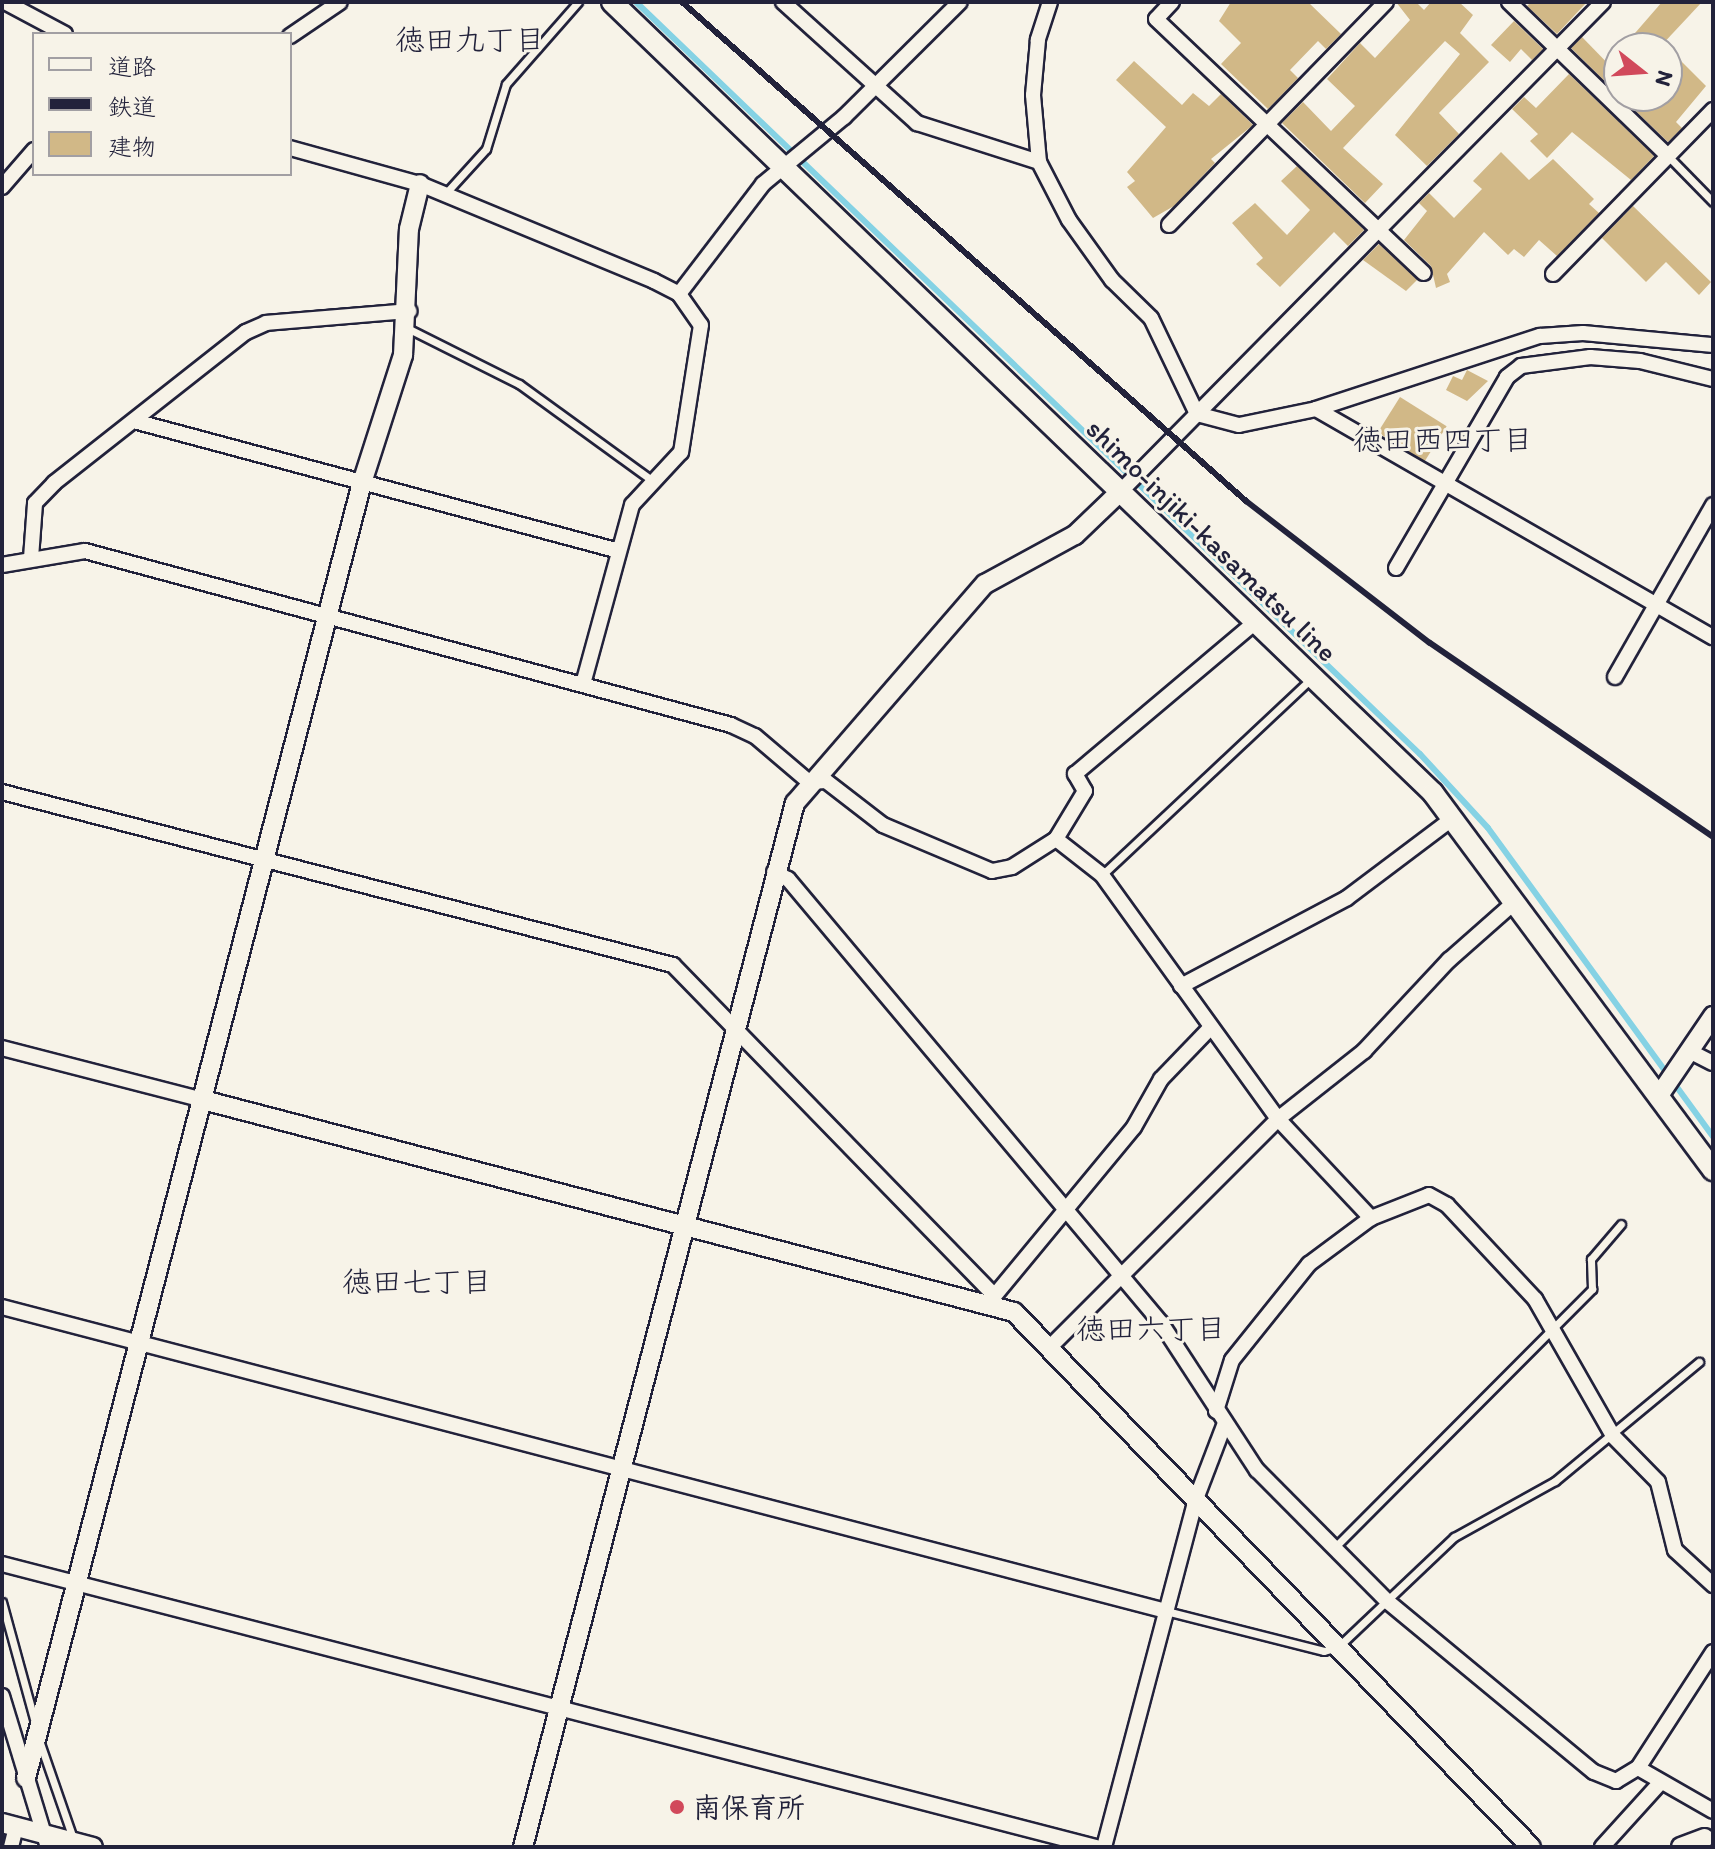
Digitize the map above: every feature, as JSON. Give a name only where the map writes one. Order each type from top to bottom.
[{"type":"main road","name":"shimo-injiki-kasamatsu line","points":[[612,2],[791,164],[1124,488],[1453,818],[1713,1170]]},
{"type":"street","points":[[5,2],[36,7],[63,32]]},
{"type":"street","points":[[292,35],[340,2]]},
{"type":"street","points":[[783,2],[917,123],[1039,162]]},
{"type":"street","points":[[679,294],[763,184],[791,164],[875,88],[960,2]]},
{"type":"street","points":[[1050,2],[1038,40],[1033,95],[1039,162],[1069,220],[1112,280],[1151,318],[1197,414],[1239,425],[1316,409],[1540,336],[1583,333],[1713,345]]},
{"type":"street","points":[[1172,2],[1156,19],[1424,273]]},
{"type":"street","points":[[1169,225],[1386,2]]},
{"type":"street","points":[[1509,2],[1668,156]]},
{"type":"street","points":[[523,1847],[789,815],[809,782],[985,584],[1075,535],[1149,465],[1603,2]]},
{"type":"street","points":[[1553,274],[1713,110]]},
{"type":"street","points":[[292,149],[420,184],[679,294],[701,325],[681,452],[650,479],[632,505],[617,550],[583,684]]},
{"type":"street","points":[[2,187],[32,152]]},
{"type":"street","points":[[26,1778],[361,486],[409,320],[409,229],[420,184]]},
{"type":"street","points":[[31,558],[35,503],[134,421],[266,323],[409,320]]},
{"type":"street","points":[[1396,568],[1507,377],[1521,366],[1590,357],[1640,361],[1713,379]]},
{"type":"street","points":[[1316,409],[1713,637]]},
{"type":"street","points":[[134,421],[361,486],[617,550]]},
{"type":"street","points":[[1615,677],[1713,505]]},
{"type":"street","points":[[2,565],[85,551],[731,725],[809,782],[826,781],[883,825],[992,871],[1012,867],[1056,839],[1085,791],[1075,774],[1257,621]]},
{"type":"street","points":[[2,792],[673,965],[992,1299],[1014,1312],[1531,1847]]},
{"type":"street","points":[[1181,986],[1347,898],[1453,818]]},
{"type":"street","points":[[1056,839],[1102,875],[1278,1119],[1371,1218]]},
{"type":"street","points":[[774,872],[788,879],[1161,1323],[1257,1470],[1387,1601],[1594,1772],[1616,1781],[1638,1768],[1713,1652]]},
{"type":"street","points":[[1049,1348],[1278,1119],[1364,1051],[1449,960],[1516,901]]},
{"type":"street","points":[[1660,1095],[1689,1058],[1713,1016]]},
{"type":"street","points":[[992,1299],[1134,1127],[1161,1079],[1210,1028]]},
{"type":"street","points":[[2,1048],[683,1224],[992,1299]]},
{"type":"street","points":[[1689,1058],[1713,1063]]},
{"type":"street","points":[[1216,1411],[1232,1360],[1272,1305],[1309,1264],[1371,1218],[1429,1195],[1447,1205],[1554,1329],[1573,1373],[1613,1436],[1658,1482],[1675,1550],[1713,1585]]},
{"type":"street","points":[[2,1307],[621,1466],[1166,1611]]},
{"type":"street","points":[[1104,1847],[1196,1499],[1225,1423]]},
{"type":"street","points":[[2,1564],[1096,1847]]},
{"type":"street","points":[[2,1696],[46,1840]]},
{"type":"street","points":[[1638,1768],[1713,1811]]},
{"type":"street","points":[[1602,1847],[1660,1783]]},
{"type":"street","points":[[11,1847],[9,1825],[46,1840],[93,1847]]},
{"type":"street","points":[[1681,1847],[1704,1838]]},
{"type":"lane","points":[[444,194],[486,149],[506,84],[578,2]]},
{"type":"lane","points":[[1668,156],[1713,202]]},
{"type":"lane","points":[[409,320],[519,384],[650,479]]},
{"type":"lane","points":[[1102,875],[1313,676]]},
{"type":"lane","points":[[1334,1548],[1463,1412],[1554,1329],[1592,1289],[1591,1259],[1621,1224]]},
{"type":"lane","points":[[1166,1611],[1324,1651],[1338,1647],[1454,1537],[1555,1481],[1699,1362]]},
{"type":"lane","points":[[2,1602],[38,1735],[75,1844]]},
{"type":"building","points":[[1231,2],[1308,2],[1341,34],[1326,49],[1318,41],[1290,70],[1298,78],[1268,109],[1221,64],[1241,43],[1219,21]]},
{"type":"building","points":[[1396,2],[1416,2],[1424,10],[1431,2],[1459,2],[1473,15],[1460,33],[1489,62],[1439,113],[1459,134],[1427,166],[1395,135],[1460,54],[1445,41],[1343,148],[1383,184],[1365,203],[1282,123],[1303,102],[1331,131],[1355,106],[1327,79],[1360,43],[1375,58],[1410,20]]},
{"type":"building","points":[[1531,2],[1587,2],[1557,34],[1527,6]]},
{"type":"building","points":[[1662,2],[1702,2],[1674,32],[1636,32]]},
{"type":"building","points":[[1514,21],[1543,49],[1532,60],[1521,49],[1510,62],[1491,45]]},
{"type":"building","points":[[1582,37],[1603,59],[1603,79],[1571,48]]},
{"type":"building","points":[[1134,61],[1182,105],[1193,93],[1209,106],[1221,94],[1253,125],[1211,159],[1215,163],[1174,206],[1153,218],[1127,187],[1135,181],[1127,172],[1166,127],[1116,80]]},
{"type":"building","points":[[1683,63],[1706,86],[1676,122],[1682,128],[1668,142],[1637,112],[1683,112]]},
{"type":"building","points":[[1569,74],[1603,107],[1603,112],[1608,112],[1654,156],[1631,180],[1572,132],[1547,158],[1530,141],[1538,134],[1512,109],[1524,97],[1536,108]]},
{"type":"building","points":[[1501,152],[1529,180],[1553,159],[1594,199],[1589,204],[1599,213],[1557,256],[1539,240],[1524,257],[1514,249],[1508,255],[1484,232],[1447,274],[1450,282],[1436,288],[1431,266],[1404,240],[1427,211],[1419,203],[1429,193],[1454,218],[1482,189],[1473,181]]},
{"type":"building","points":[[1297,166],[1364,230],[1348,246],[1334,232],[1280,287],[1256,264],[1263,258],[1232,223],[1255,203],[1287,235],[1310,210],[1281,181]]},
{"type":"building","points":[[1633,206],[1711,282],[1699,295],[1666,262],[1646,282],[1602,238]]},
{"type":"building","points":[[1379,244],[1417,280],[1406,291],[1363,260]]},
{"type":"building","points":[[1467,370],[1488,381],[1467,401],[1446,390],[1453,376],[1462,380]]},
{"type":"building","points":[[1400,397],[1447,426],[1424,462],[1378,433]]},
{"type":"waterway","points":[[636,2],[1420,754],[1488,828],[1713,1137]]},
{"type":"railway","points":[[682,2],[1246,501],[1430,643],[1713,837]]},
{"type":"place","name":"南保育所","points":[[677,1807]]},
{"type":"district","name":"徳田九丁目","points":[[470,40]]},
{"type":"district","name":"徳田西四丁目","points":[[1443,440]]},
{"type":"district","name":"徳田七丁目","points":[[417,1282]]},
{"type":"district","name":"徳田六丁目","points":[[1151,1329]]}]
